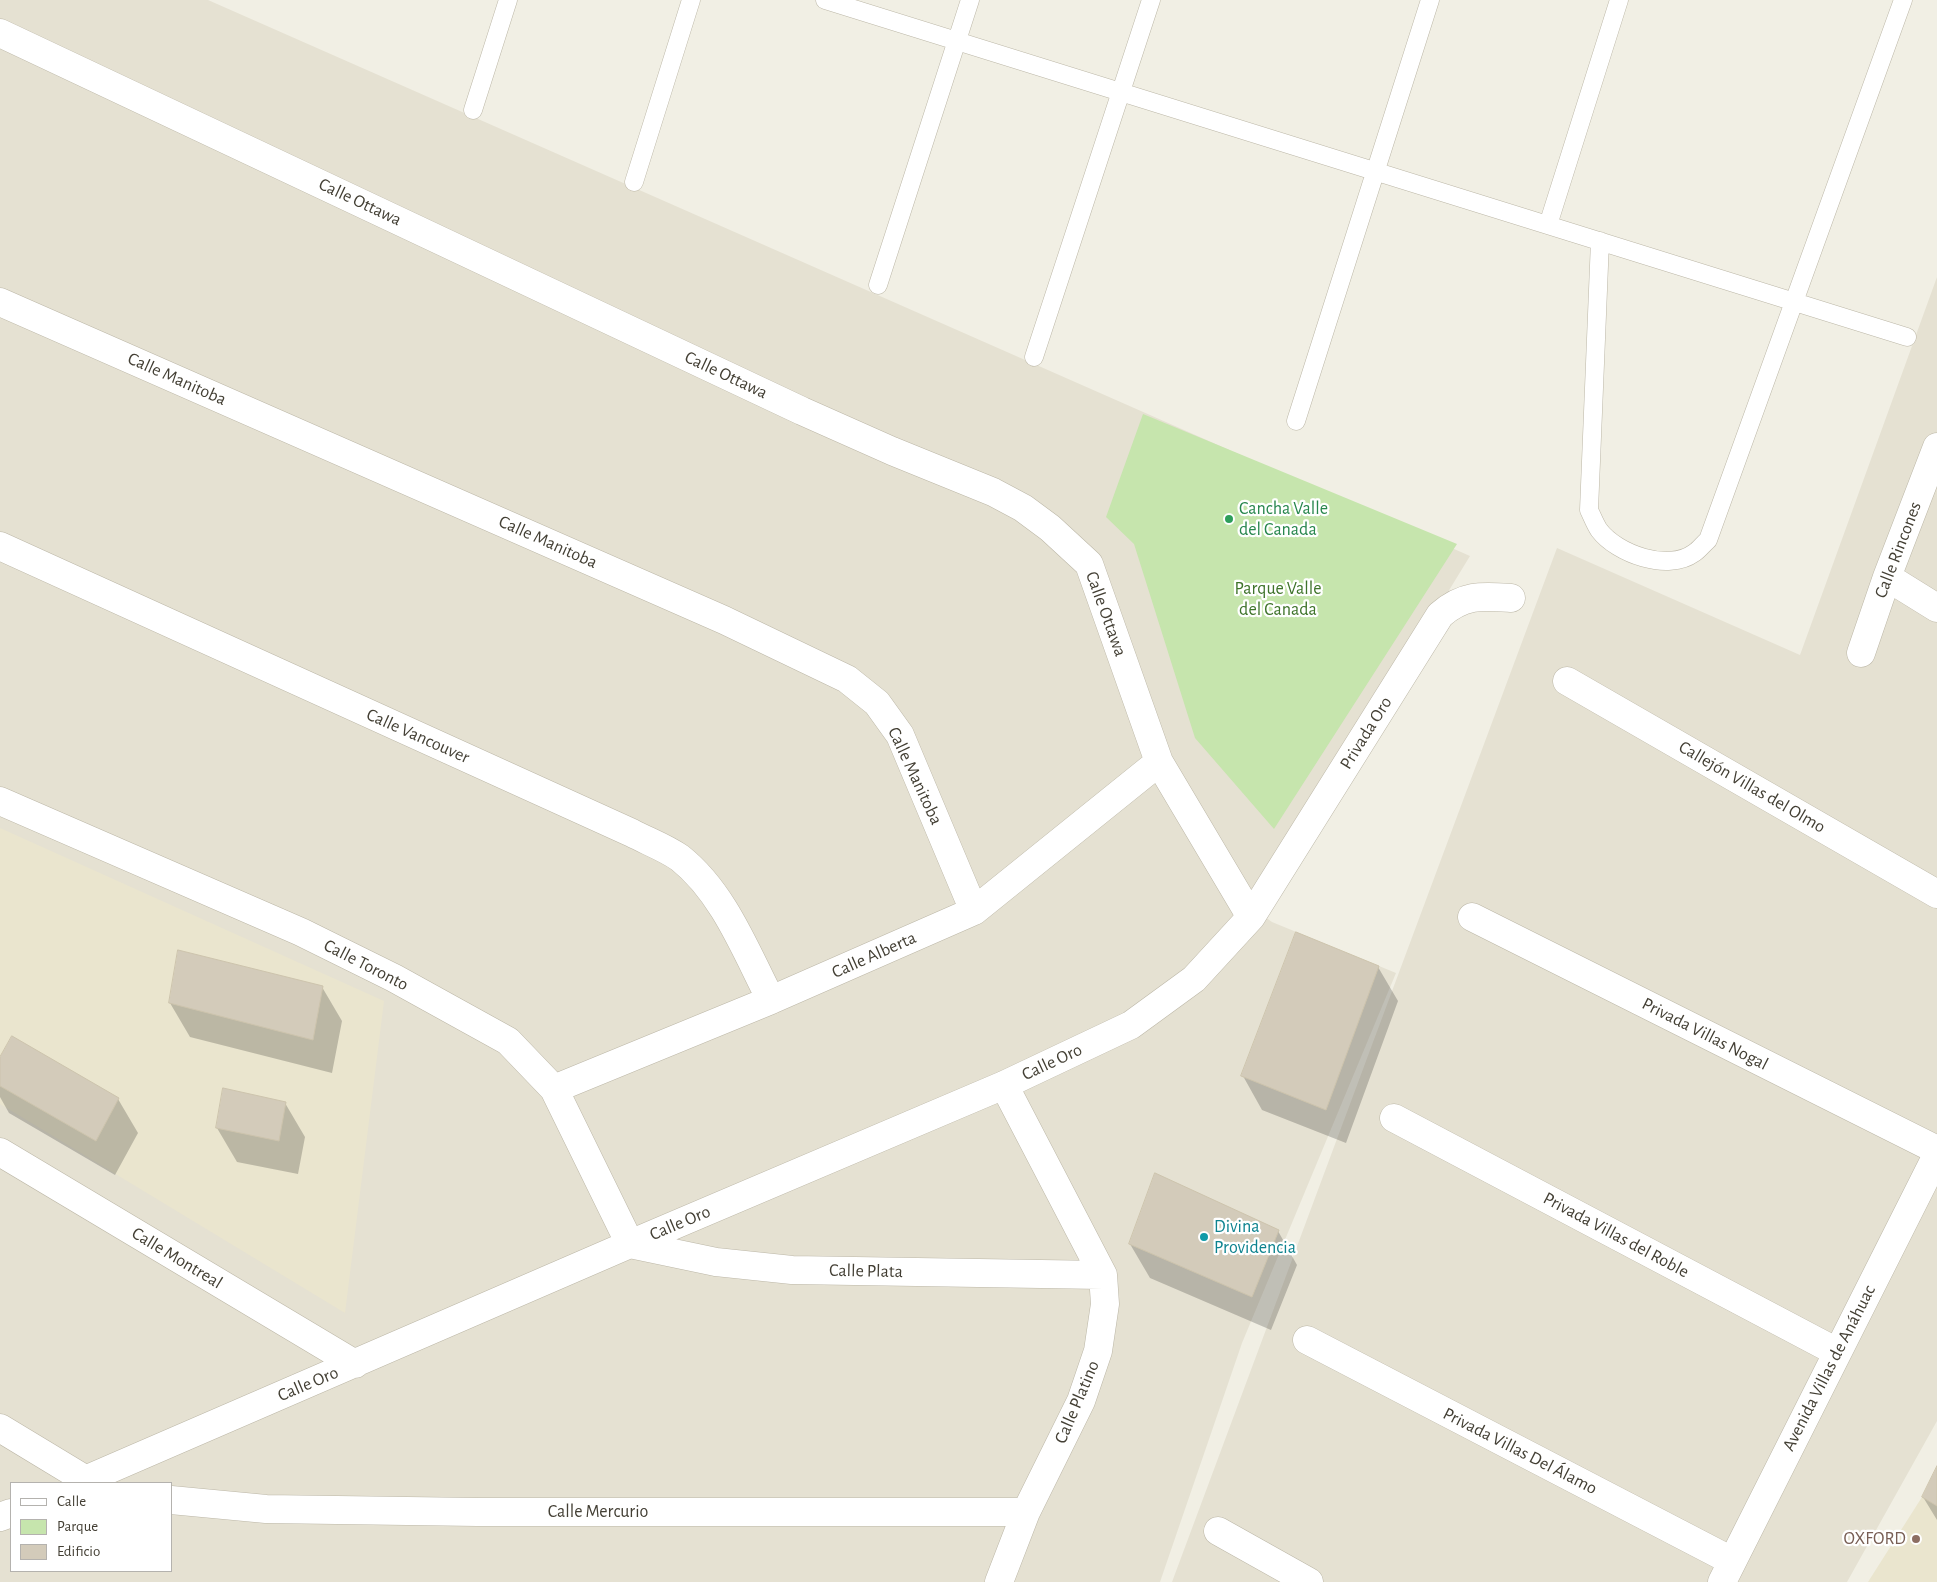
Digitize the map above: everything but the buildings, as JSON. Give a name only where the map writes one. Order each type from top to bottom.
[{"type":"street","name":"Calle Ottawa","points":[[0,33],[802,411],[892,451],[992,492],[1023,508],[1050,528],[1090,564],[1160,762],[1252,916]]},
{"type":"street","name":"Calle Manitoba","points":[[0,302],[724,620],[847,679],[877,704],[900,736],[974,911]]},
{"type":"street","name":"Calle Rincones","points":[[1860,653],[1937,447]]},
{"type":"street","name":"Calle Vancouver","points":[[0,546],[632,832],[679,858],[700,879],[724,909],[772,1000]]},
{"type":"street","points":[[1887,577],[1937,608]]},
{"type":"street","name":"Privada Oro","points":[[1252,916],[1440,615],[1450,606],[1463,600],[1480,596],[1511,598]]},
{"type":"street","name":"Callejón Villas del Olmo","points":[[1567,681],[1937,894]]},
{"type":"street","name":"Calle Alberta","points":[[554,1089],[772,1000],[974,911],[1160,762]]},
{"type":"street","name":"Calle Toronto","points":[[0,801],[301,932],[394,978],[508,1041],[554,1089],[630,1244]]},
{"type":"street","name":"Calle Oro","points":[[88,1482],[630,1244],[1004,1085],[1131,1025],[1194,979],[1252,916]]},
{"type":"street","name":"Privada Villas Nogal","points":[[1472,917],[1937,1150]]},
{"type":"street","name":"Calle Platino","points":[[999,1582],[1026,1512],[1081,1401],[1098,1351],[1105,1304],[1103,1275],[1004,1085]]},
{"type":"street","name":"Privada Villas del Roble","points":[[1394,1118],[1838,1352]]},
{"type":"street","name":"Calle Montreal","points":[[0,1152],[355,1364]]},
{"type":"street","name":"Avenida Villas de Anáhuac","points":[[1727,1571],[1937,1155]]},
{"type":"street","name":"Calle Plata","points":[[630,1244],[716,1262],[792,1270],[1103,1275]]},
{"type":"street","name":"Privada Villas Del Álamo","points":[[1307,1340],[1727,1571]]},
{"type":"street","points":[[0,1428],[88,1482]]},
{"type":"street","name":"Calle Mercurio","points":[[172,1500],[266,1509],[1026,1512]]},
{"type":"street","points":[[1218,1531],[1309,1582]]},
{"type":"lane","points":[[473,110],[508,0]]},
{"type":"lane","points":[[634,182],[691,0]]},
{"type":"lane","points":[[825,0],[1907,337]]},
{"type":"lane","points":[[878,285],[970,0]]},
{"type":"lane","points":[[1034,357],[1151,0]]},
{"type":"lane","points":[[1296,421],[1430,0]]},
{"type":"lane","points":[[1548,225],[1619,0]]},
{"type":"lane","points":[[1600,241],[1589,510],[1600,531],[1621,550],[1647,559],[1674,560],[1693,554],[1708,540],[1903,0]]},
{"type":"shaded area","points":[[0,0],[208,0],[1470,556],[1254,909],[1272,922],[1396,973],[1242,1343],[1160,1582],[0,1582]]},
{"type":"shaded area","points":[[1937,277],[1937,1421],[1847,1582],[1172,1582],[1557,548],[1800,655]]},
{"type":"shaded area","points":[[0,828],[384,1001],[345,1313],[0,1104]]},
{"type":"shaded area","name":"OXFORD","points":[[1937,1466],[1937,1582],[1868,1582],[1922,1497]]},
{"type":"green space","name":"Parque Valle del Canada","points":[[1143,414],[1457,544],[1274,829],[1195,738],[1134,544],[1106,517]]},
{"type":"place","name":"Cancha Valle del Canada","points":[[1229,519]]},
{"type":"place","name":"Divina Providencia","points":[[1204,1237]]},
{"type":"place","name":"OXFORD","points":[[1916,1539]]}]
